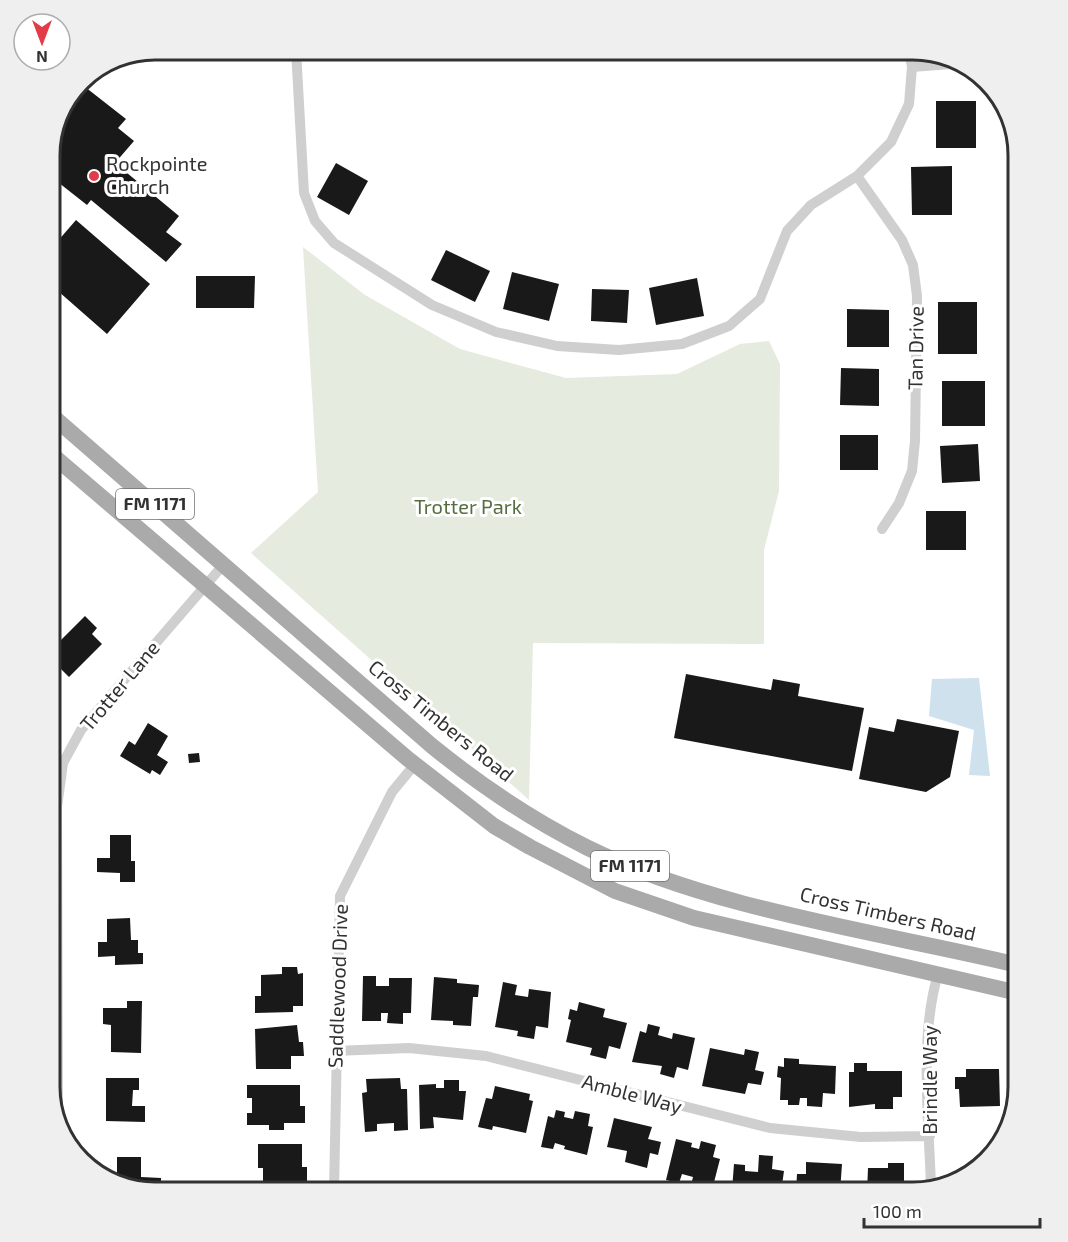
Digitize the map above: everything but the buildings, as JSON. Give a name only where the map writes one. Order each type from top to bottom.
[{"type":"main road","name":"Cross Timbers Road","points":[[60,423],[469,776],[534,819],[588,848],[648,873],[716,895],[1008,963]]},
{"type":"main road","name":"FM 1171","points":[[60,462],[415,764],[494,826],[615,891],[704,920],[1008,991]]},
{"type":"main road","points":[[938,974],[948,948]]},
{"type":"street","points":[[297,60],[304,193],[315,220],[334,243],[432,305],[496,332],[557,346],[619,350],[682,345],[729,326],[760,299],[787,231],[811,205],[857,176],[891,142],[909,104],[911,60]]},
{"type":"street","points":[[912,67],[943,65]]},
{"type":"street","name":"Tan Drive","points":[[857,176],[902,240],[913,266],[917,296],[915,441],[912,471],[899,503],[882,529]]},
{"type":"street","name":"Trotter Lane","points":[[60,785],[63,763],[81,730],[224,564]]},
{"type":"street","name":"Saddlewood Drive","points":[[334,1182],[340,896],[392,792],[415,764]]},
{"type":"street","name":"Brindle Way","points":[[931,1180],[928,1031],[931,998],[938,974]]},
{"type":"street","name":"Amble Way","points":[[335,1051],[409,1048],[486,1056],[770,1128],[861,1137],[930,1136]]},
{"type":"green space","name":"Trotter Park","points":[[303,247],[365,295],[460,349],[566,378],[677,374],[740,344],[769,341],[780,364],[779,491],[764,550],[764,644],[533,643],[529,800],[251,553],[318,492]]},
{"type":"water","points":[[979,678],[990,776],[969,775],[974,730],[929,716],[932,679]]},
{"type":"place","name":"Rockpointe Church","points":[[94,176]]}]
